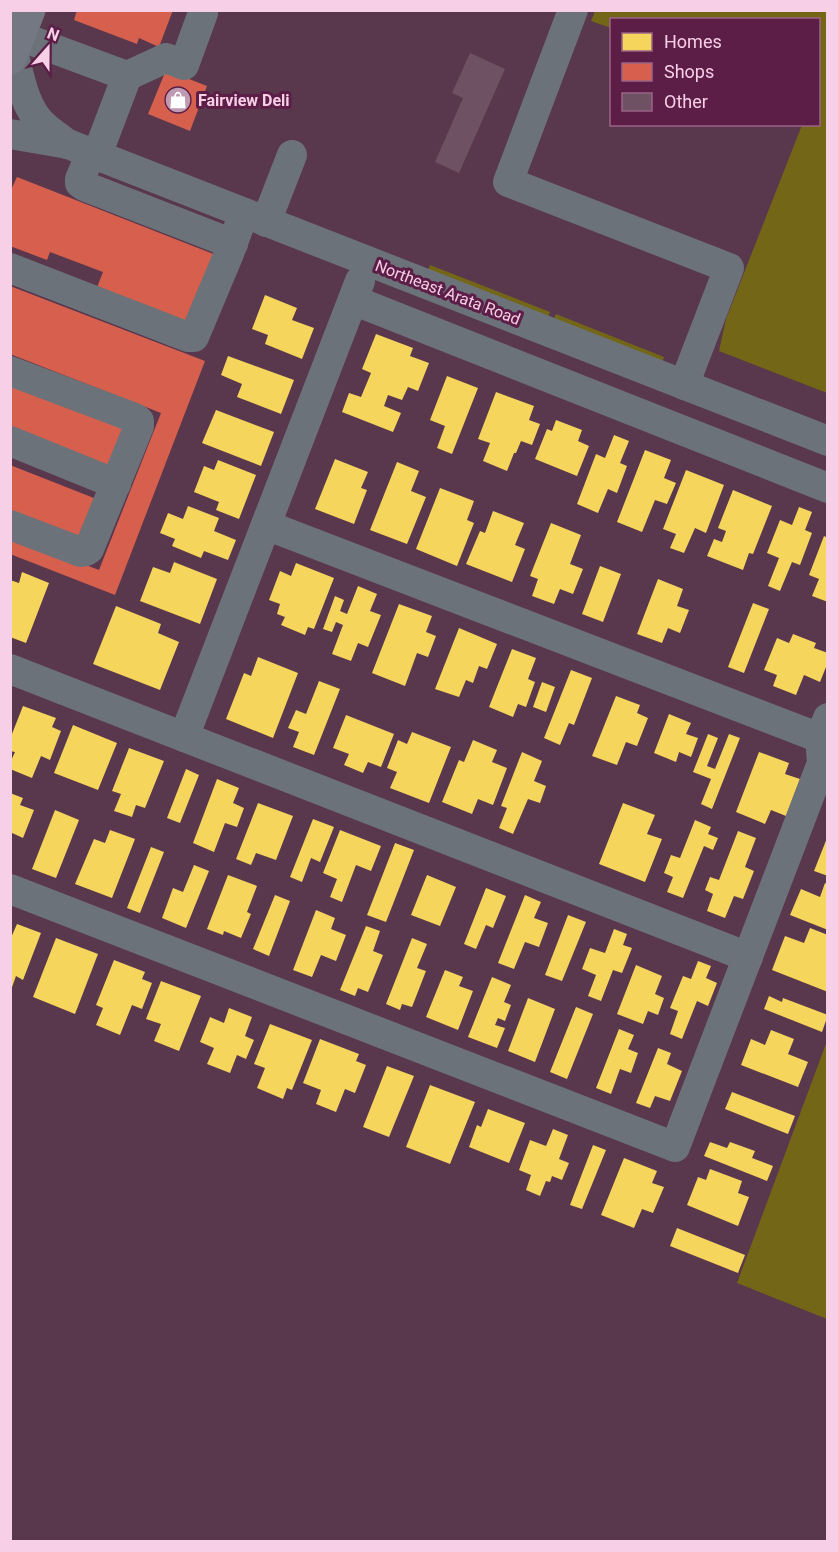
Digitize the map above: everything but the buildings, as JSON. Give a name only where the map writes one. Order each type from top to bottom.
[{"type":"street","points":[[573,10],[507,182],[729,268],[684,385]]},
{"type":"street","points":[[202,13],[184,64],[166,58],[127,76],[85,151],[80,183],[233,244]]},
{"type":"street","points":[[16,41],[127,76]]},
{"type":"street","name":"Northeast Arata Road","points":[[16,41],[22,89],[33,113],[39,122],[85,151]]},
{"type":"street","name":"Northeast Arata Road","points":[[10,134],[85,151],[828,441]]},
{"type":"street","points":[[10,268],[188,337],[194,337],[233,244],[255,218],[292,155]]},
{"type":"street","points":[[125,202],[138,171]]},
{"type":"street","points":[[184,737],[368,261]]},
{"type":"street","points":[[352,300],[828,488]]},
{"type":"street","points":[[10,370],[139,421],[139,426],[89,549],[81,552],[10,525]]},
{"type":"street","points":[[10,441],[116,484]]},
{"type":"street","points":[[10,889],[675,1147],[822,763],[824,728],[266,525]]},
{"type":"street","points":[[10,669],[747,957]]},
{"type":"shaded area","points":[[595,11],[827,11],[827,393],[719,351],[726,319],[802,126],[820,126],[820,18],[610,18],[610,28],[591,21]]},
{"type":"shaded area","points":[[430,265],[550,312],[548,317],[428,270]]},
{"type":"shaded area","points":[[556,314],[664,357],[662,362],[554,319]]},
{"type":"shaded area","points":[[827,1041],[828,1319],[737,1283]]},
{"type":"place","name":"Fairview Deli","points":[[178,100]]}]
